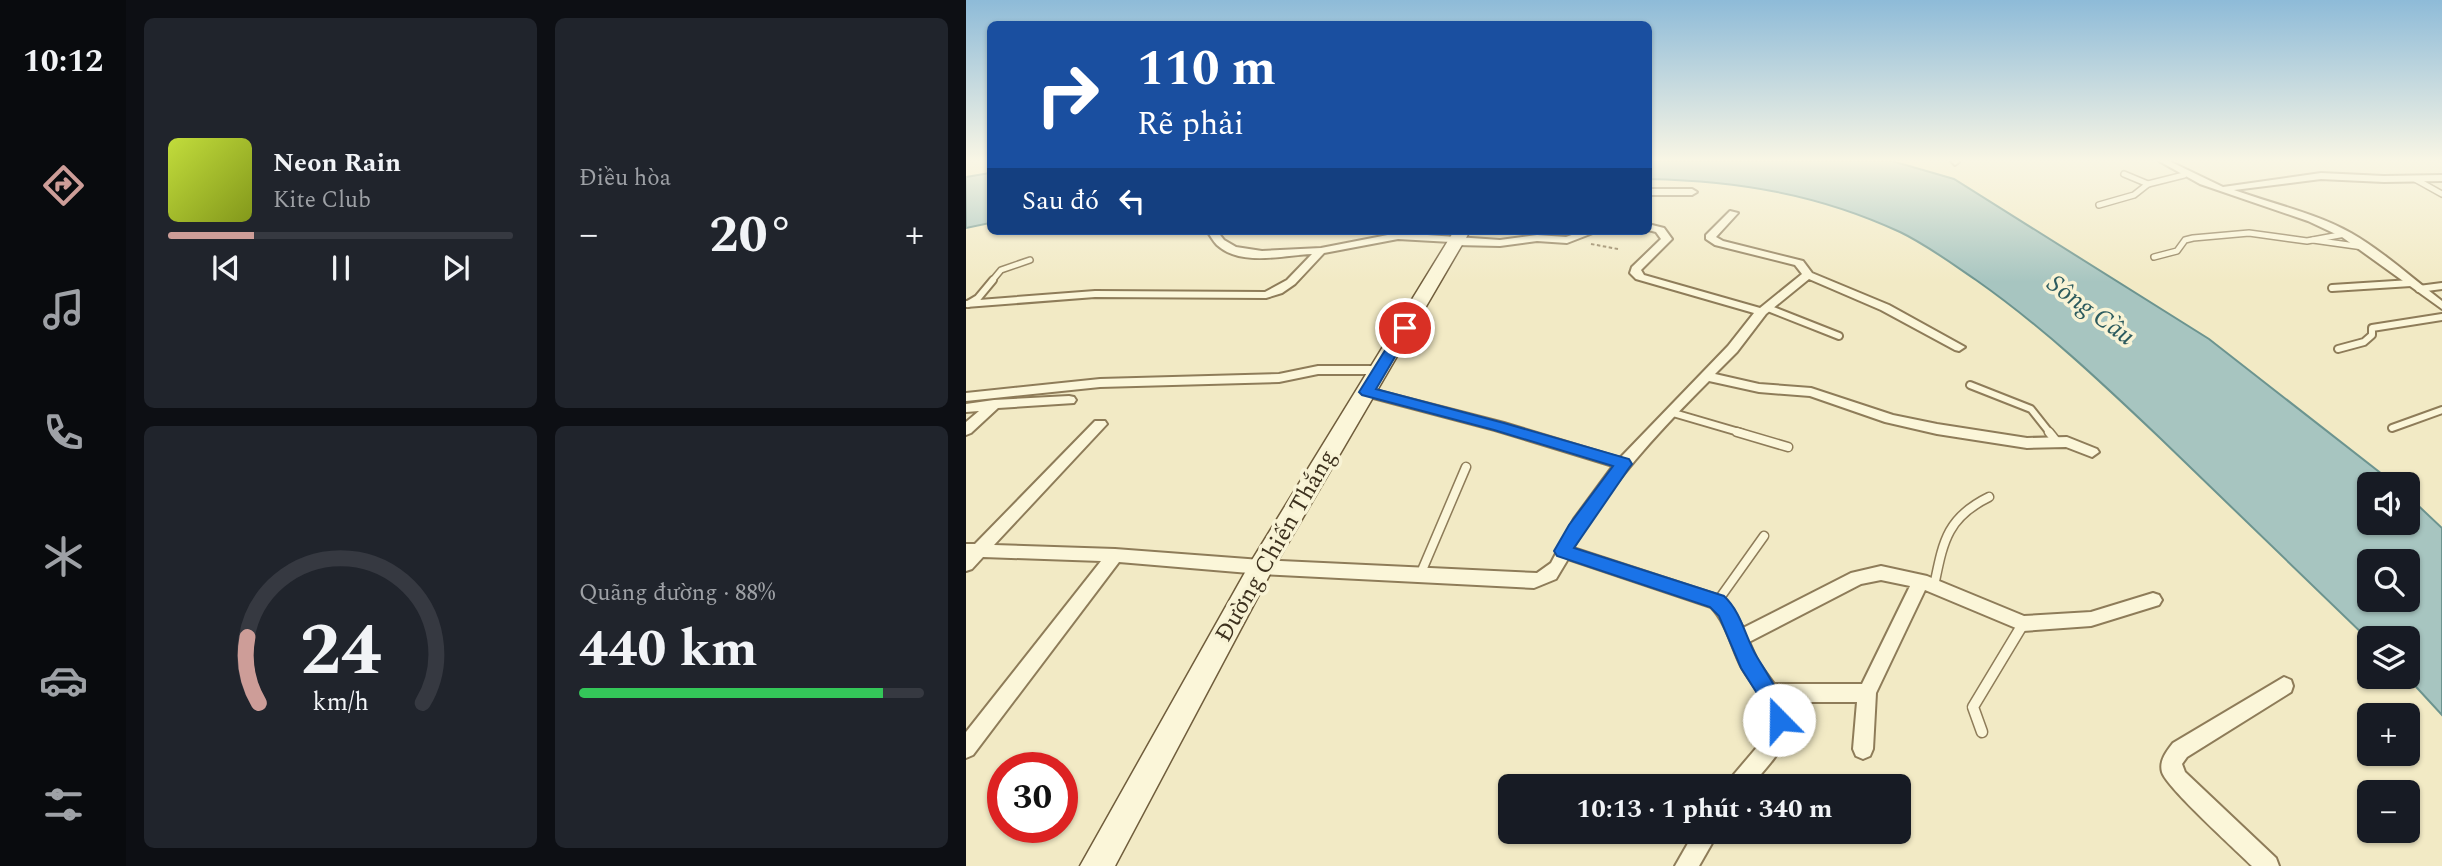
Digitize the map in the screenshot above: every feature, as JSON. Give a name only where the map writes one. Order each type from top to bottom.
[{"type":"main road","name":"Đường Chiến Thắng","points":[[1097,866],[1261,567],[1459,237]]},
{"type":"street","points":[[2252,201],[2346,234],[2442,306]]},
{"type":"street","points":[[1732,213],[1710,237],[1719,243],[1799,263],[1808,275],[1871,299],[1959,347]]},
{"type":"street","points":[[1652,228],[1660,230],[1667,239],[1635,273],[1765,310]]},
{"type":"street","points":[[1213,235],[1225,244],[1249,253],[1273,256],[1321,251],[1395,235]]},
{"type":"street","points":[[1432,235],[1500,243],[1537,237],[1567,240],[1581,235]]},
{"type":"street","points":[[967,304],[1095,293],[1266,295],[1279,291],[1292,282],[1321,251]]},
{"type":"street","points":[[973,550],[1115,555],[1261,567],[1420,575],[1535,580],[1549,577],[1556,572],[1575,529],[1623,464],[1734,348],[1765,310],[1808,275]]},
{"type":"street","points":[[966,397],[1100,383],[1279,378],[1318,369],[1380,370]]},
{"type":"street","points":[[1706,376],[1759,388],[1811,392],[1881,416],[1937,429],[2027,443],[2067,442],[2092,452]]},
{"type":"street","points":[[1367,392],[1499,426],[1623,464]]},
{"type":"street","points":[[966,408],[1069,400]]},
{"type":"street","points":[[966,430],[995,404]]},
{"type":"street","points":[[966,564],[973,550],[1100,424]]},
{"type":"street","points":[[1563,551],[1717,602],[1727,611],[1748,661],[1770,693],[1779,720],[1777,735],[1746,774]]},
{"type":"street","points":[[966,748],[1115,555]]},
{"type":"street","points":[[1739,639],[1857,578],[1881,573],[1928,584],[2023,624],[2091,620],[2153,600]]},
{"type":"street","points":[[1863,749],[1867,693],[1928,584]]},
{"type":"street","points":[[2268,866],[2171,770],[2172,760],[2180,750],[2284,687]]},
{"type":"street","points":[[1770,693],[1867,693]]},
{"type":"street","points":[[1686,866],[1700,844]]},
{"type":"lane","points":[[2099,205],[2112,201]]},
{"type":"lane","points":[[2154,257],[2177,251],[2185,240],[2249,233],[2363,247]]},
{"type":"lane","points":[[2312,239],[2346,234]]},
{"type":"lane","points":[[967,304],[978,299],[1001,270],[1030,260]]},
{"type":"lane","points":[[2332,288],[2442,286]]},
{"type":"lane","points":[[1765,310],[1839,336]]},
{"type":"lane","points":[[2338,349],[2364,342],[2372,335],[2372,328],[2442,317]]},
{"type":"lane","points":[[1970,384],[2031,409],[2057,442]]},
{"type":"lane","points":[[2392,428],[2442,410]]},
{"type":"lane","points":[[1670,412],[1788,447]]},
{"type":"lane","points":[[1420,575],[1466,467]]},
{"type":"lane","points":[[1928,584],[1947,532],[1956,516],[1973,503],[1989,496]]},
{"type":"lane","points":[[1717,602],[1764,536]]},
{"type":"lane","points":[[1982,732],[1973,707],[2023,624]]},
{"type":"path","points":[[1567,240],[1618,249]]},
{"type":"water","points":[[966,201],[987,201],[987,224],[966,228]]},
{"type":"water","name":"Sông Cầu","points":[[1816,201],[1990,201],[2209,339],[2379,472],[2357,472],[2357,535],[2420,535],[2420,507],[2442,528],[2442,715],[2418,689],[2420,626],[2357,626],[2357,628],[2160,438],[2048,336],[2001,298],[1948,261],[1900,232]]},
{"type":"route","points":[[1405,328],[1367,392],[1499,426],[1623,464],[1575,529],[1563,551],[1717,602],[1727,611],[1748,661],[1770,693],[1779,720]]}]
